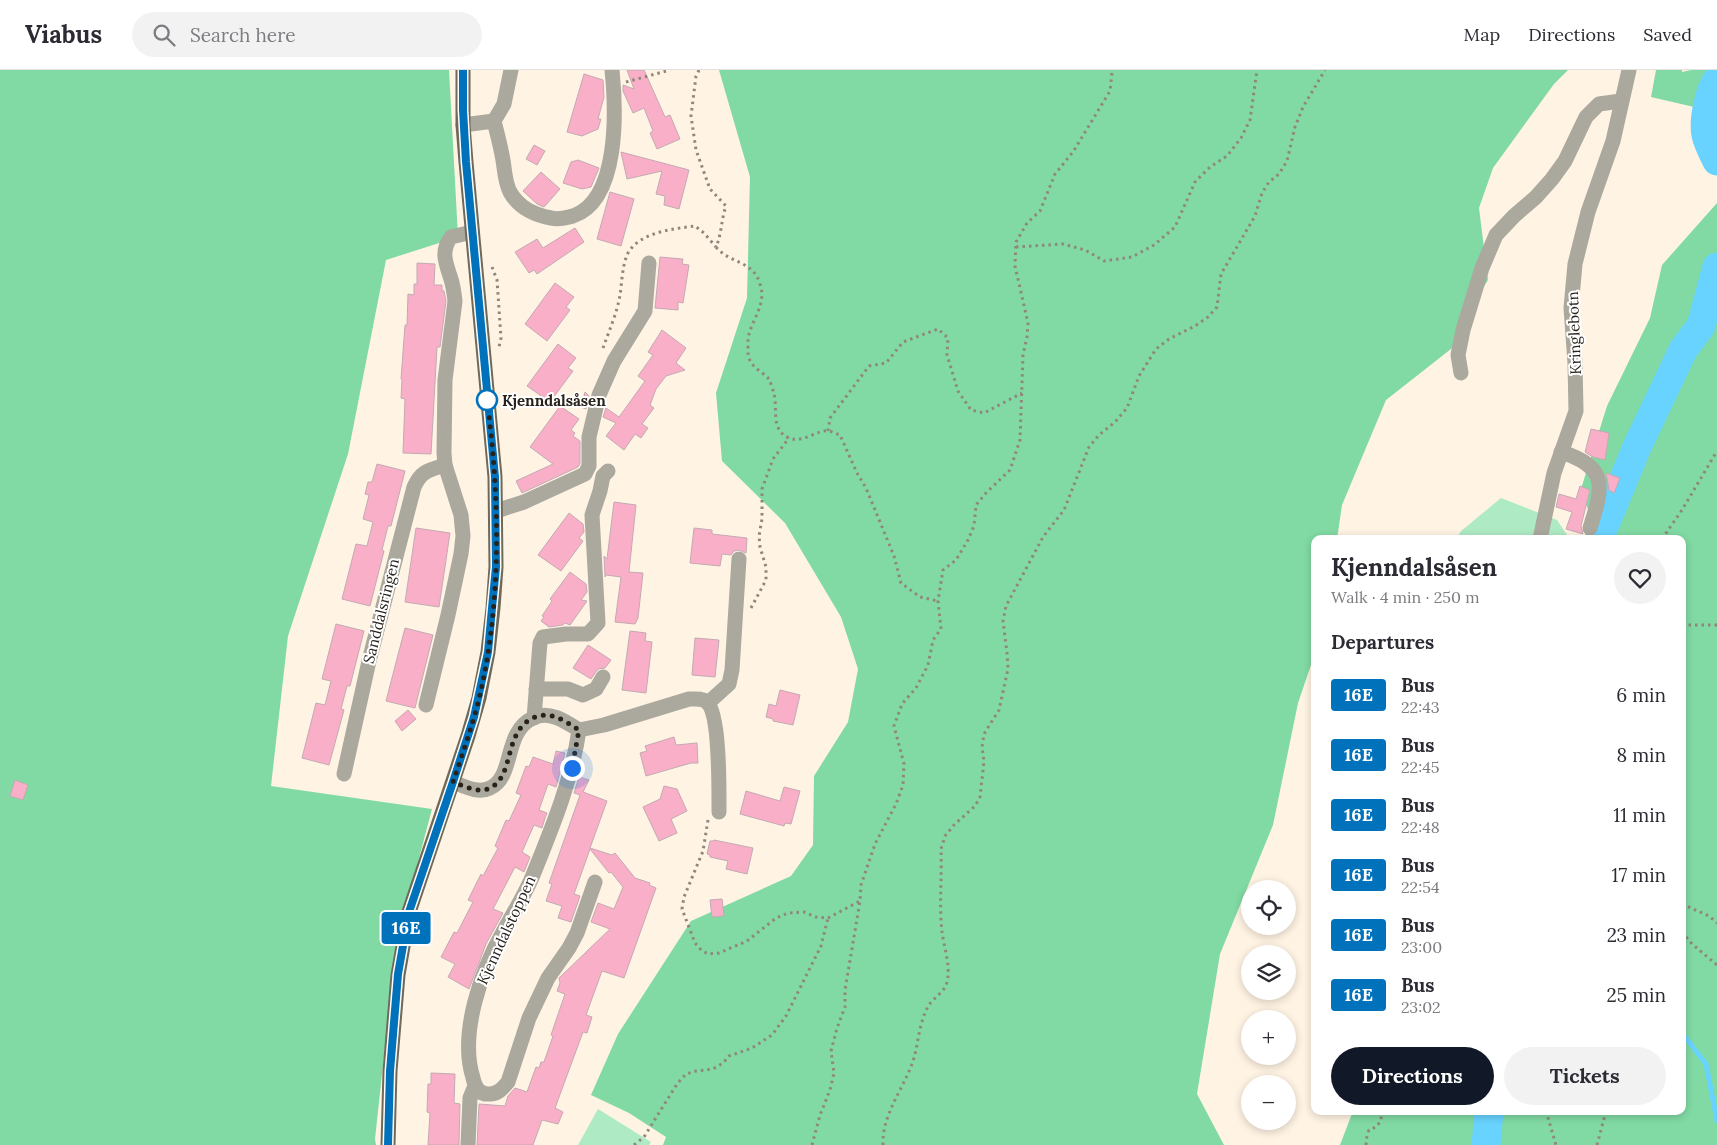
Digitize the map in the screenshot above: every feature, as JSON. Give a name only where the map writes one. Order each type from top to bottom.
[{"type":"main road","points":[[388,1145],[390,1071],[398,974],[403,942],[409,912],[479,698],[488,652],[496,567],[495,477],[463,125],[464,70]]},
{"type":"street","points":[[511,70],[504,104],[494,122],[503,156],[506,181],[516,201],[531,213],[554,219],[578,214],[595,201],[602,189],[611,154],[613,137],[615,102],[612,70]]},
{"type":"street","name":"Kringlebotn","points":[[1541,535],[1554,473],[1576,411],[1571,308],[1574,264],[1588,212],[1613,142],[1629,70]]},
{"type":"street","points":[[1461,373],[1458,355],[1463,330],[1482,268],[1496,235],[1514,216],[1536,198],[1552,179],[1565,161],[1586,117],[1599,104],[1621,101]]},
{"type":"street","points":[[463,125],[494,122]]},
{"type":"street","points":[[426,705],[448,615],[463,536],[462,515],[445,465],[445,380],[455,300],[454,287],[444,260],[444,252],[450,237],[472,232]]},
{"type":"street","points":[[496,510],[524,502],[585,474],[588,466],[589,437],[599,395],[614,361],[645,311],[649,263]]},
{"type":"street","points":[[1561,452],[1582,461],[1595,472],[1599,486],[1599,500],[1590,528]]},
{"type":"street","name":"Sanddalsringen","points":[[344,774],[369,661],[414,487],[418,477],[426,471],[445,465]]},
{"type":"street","points":[[534,718],[540,643],[543,638],[566,634],[588,634],[598,624],[592,515],[603,476],[608,471]]},
{"type":"street","points":[[708,703],[729,684],[732,670],[739,559]]},
{"type":"street","points":[[536,688],[568,689],[583,695],[596,689],[603,678]]},
{"type":"street","points":[[453,782],[481,790],[489,789],[498,783],[515,735],[534,718],[556,717],[579,730],[604,725],[689,699],[702,699],[713,710],[716,727],[719,807]]},
{"type":"street","name":"Kjenndalstoppen","points":[[475,1086],[470,1071],[470,1028],[480,984],[502,933],[533,877],[569,780],[579,730]]},
{"type":"street","points":[[468,1145],[470,1098],[475,1086],[480,1092],[488,1095],[502,1090],[508,1082],[529,1018],[548,978],[577,933],[595,882]]},
{"type":"path","points":[[614,86],[670,70]]},
{"type":"path","points":[[699,70],[696,76],[691,116],[696,150],[710,189],[726,206],[722,216],[722,228],[716,247]]},
{"type":"path","points":[[812,1145],[834,1073],[831,1051],[845,1007],[845,990],[860,901],[861,884],[875,844],[896,804],[903,785],[904,764],[894,726],[902,704],[916,688],[928,665],[933,640],[942,629],[938,601],[943,570],[956,560],[968,540],[974,526],[976,505],[1010,470],[1020,440],[1023,355],[1028,323],[1015,266],[1016,242],[1028,223],[1040,211],[1055,174],[1073,152],[1110,91],[1114,70]]},
{"type":"path","points":[[1016,247],[1063,244],[1085,250],[1104,261],[1132,256],[1163,238],[1175,227],[1195,182],[1210,167],[1227,156],[1240,138],[1250,120],[1257,70]]},
{"type":"path","points":[[883,1145],[885,1122],[912,1063],[919,1040],[921,1023],[929,1004],[942,991],[947,982],[948,969],[942,931],[941,849],[945,836],[975,806],[980,797],[984,761],[982,747],[984,734],[999,710],[1008,669],[1003,621],[1006,606],[1044,537],[1064,510],[1089,447],[1127,408],[1139,376],[1156,349],[1169,339],[1208,317],[1217,307],[1220,274],[1255,216],[1262,193],[1269,182],[1280,174],[1287,161],[1295,127],[1303,108],[1325,70]]},
{"type":"path","points":[[601,353],[619,298],[627,254],[635,245],[657,233],[695,226],[704,233],[722,254],[732,260],[746,264],[756,274],[761,285],[762,299],[748,338],[748,356],[757,370],[769,379],[775,396],[775,418],[781,432],[789,438],[803,439],[828,430],[840,435],[866,488],[894,556],[901,583],[920,597],[938,601]]},
{"type":"path","points":[[491,264],[497,290],[501,338],[499,348]]},
{"type":"path","points":[[828,430],[830,418],[869,366],[886,363],[903,342],[938,329],[948,338],[947,355],[958,391],[971,410],[984,413],[1022,393]]},
{"type":"path","points":[[735,626],[744,618],[755,603],[766,580],[766,567],[759,536],[762,519],[762,489],[773,459],[789,438]]},
{"type":"path","points":[[1665,535],[1682,510],[1717,450]]},
{"type":"path","points":[[1686,625],[1717,625]]},
{"type":"path","points":[[719,807],[711,803],[702,851],[684,897],[682,909],[695,943],[702,951],[709,954],[719,952],[747,941],[776,918],[788,913],[804,912],[816,917],[828,918],[860,901]]},
{"type":"path","points":[[1686,906],[1709,916],[1717,922]]},
{"type":"path","points":[[634,1145],[644,1137],[677,1084],[686,1074],[713,1069],[730,1056],[752,1048],[772,1035],[786,1016],[821,946],[828,918]]},
{"type":"path","points":[[1686,937],[1717,965]]},
{"type":"path","points":[[1366,1145],[1367,1135],[1380,1122],[1382,1115]]},
{"type":"path","points":[[1547,1115],[1556,1145]]},
{"type":"path","points":[[1597,1145],[1605,1115]]},
{"type":"green space","points":[[0,70],[449,70],[458,237],[386,260],[348,454],[288,636],[271,786],[432,809],[396,945],[375,1139],[376,1145],[0,1145]]},
{"type":"green space","points":[[719,70],[1568,70],[1554,84],[1493,168],[1479,208],[1488,280],[1478,296],[1465,338],[1386,400],[1342,505],[1338,535],[1311,535],[1311,665],[1298,703],[1273,825],[1250,880],[1241,880],[1241,903],[1220,954],[1197,1094],[1224,1145],[663,1145],[666,1137],[629,1113],[591,1095],[618,1034],[691,921],[791,876],[813,845],[814,776],[848,722],[858,669],[841,617],[785,523],[722,461],[716,393],[747,298],[750,177]]},
{"type":"green space","points":[[1656,70],[1682,70],[1682,72],[1717,70],[1717,118],[1712,108],[1707,110],[1651,97]]},
{"type":"green space","points":[[1717,203],[1717,1145],[1340,1145],[1351,1115],[1686,1115],[1686,535],[1600,535],[1580,492],[1607,406],[1650,318],[1662,265]]},
{"type":"green space","points":[[1501,498],[1557,520],[1567,535],[1458,535]]},
{"type":"green space","points":[[598,1109],[651,1142],[649,1145],[578,1145]]},
{"type":"building","points":[[627,70],[644,70],[665,117],[670,115],[680,139],[657,149],[650,133],[653,131],[644,108],[633,113],[623,91],[623,85],[634,89]]},
{"type":"building","points":[[584,74],[603,80],[604,97],[598,119],[601,119],[598,129],[582,136],[567,132]]},
{"type":"building","points":[[534,145],[545,151],[537,165],[526,159]]},
{"type":"building","points":[[621,152],[689,170],[679,209],[664,205],[665,196],[656,194],[662,171],[627,179]]},
{"type":"building","points":[[578,160],[599,168],[591,187],[582,189],[563,183],[571,162]]},
{"type":"building","points":[[541,172],[560,189],[544,207],[537,204],[523,191]]},
{"type":"building","points":[[610,192],[634,199],[621,246],[597,239]]},
{"type":"building","points":[[575,228],[584,242],[537,274],[534,270],[529,273],[515,252],[537,239],[543,248]]},
{"type":"building","points":[[660,257],[683,259],[682,264],[689,265],[683,303],[678,302],[678,310],[655,308]]},
{"type":"building","points":[[417,263],[435,264],[434,285],[442,285],[446,301],[440,347],[437,347],[431,454],[403,453],[405,399],[401,398],[401,379],[405,325],[407,325],[408,294],[414,295],[414,284],[417,284]]},
{"type":"building","points":[[555,283],[574,297],[566,307],[570,310],[547,341],[525,324]]},
{"type":"building","points":[[662,330],[686,348],[676,363],[685,370],[666,376],[656,389],[650,405],[654,408],[642,424],[648,428],[641,438],[635,434],[624,450],[606,436],[616,423],[603,417],[606,408],[619,417],[645,381],[638,376],[653,355],[648,352]]},
{"type":"building","points":[[558,344],[576,358],[568,368],[573,371],[550,402],[527,386]]},
{"type":"building","points":[[585,392],[589,396],[586,409],[581,407]]},
{"type":"building","points":[[560,406],[579,419],[571,430],[575,433],[573,436],[580,441],[580,464],[578,467],[522,493],[516,481],[553,464],[530,447]]},
{"type":"building","points":[[1591,429],[1609,433],[1605,460],[1593,457],[1585,452]]},
{"type":"building","points":[[377,464],[405,471],[391,526],[388,526],[382,550],[384,551],[370,606],[342,599],[356,544],[367,546],[373,522],[363,519],[369,495],[365,494],[368,482],[372,482]]},
{"type":"building","points":[[1606,473],[1620,478],[1614,493],[1609,490]]},
{"type":"building","points":[[1580,486],[1590,490],[1581,526],[1583,534],[1566,529],[1572,512],[1556,507],[1559,494],[1576,499]]},
{"type":"building","points":[[614,502],[636,505],[629,572],[643,573],[638,618],[635,624],[615,622],[621,577],[606,575],[605,577],[604,556],[607,559]]},
{"type":"building","points":[[569,513],[583,524],[584,532],[579,538],[583,541],[561,571],[538,555]]},
{"type":"building","points":[[416,528],[450,533],[439,607],[405,602]]},
{"type":"building","points":[[694,528],[712,530],[712,534],[747,538],[746,553],[739,550],[734,551],[731,555],[722,554],[720,566],[690,563]]},
{"type":"building","points":[[570,572],[586,584],[587,592],[581,600],[587,601],[570,625],[565,623],[549,627],[541,621],[544,617],[542,616],[552,601],[550,599]]},
{"type":"building","points":[[336,624],[364,631],[350,686],[347,686],[341,709],[344,710],[329,765],[302,758],[316,703],[325,705],[331,681],[322,679]]},
{"type":"building","points":[[405,628],[433,635],[415,708],[386,701]]},
{"type":"building","points":[[630,631],[646,633],[645,641],[652,642],[646,693],[622,690]]},
{"type":"building","points":[[695,638],[719,640],[715,677],[692,675]]},
{"type":"building","points":[[588,645],[611,660],[605,668],[598,669],[591,679],[573,668]]},
{"type":"building","points":[[780,690],[800,695],[793,725],[773,721],[773,719],[766,717],[769,704],[776,706]]},
{"type":"building","points":[[408,710],[416,719],[402,731],[395,721]]},
{"type":"building","points":[[674,737],[676,745],[697,743],[698,763],[691,763],[646,776],[640,753],[647,751],[645,746]]},
{"type":"building","points":[[556,751],[565,753],[556,787],[548,784],[539,810],[547,813],[542,828],[534,825],[522,852],[530,857],[524,872],[515,867],[493,909],[503,913],[486,944],[469,989],[448,977],[455,964],[441,957],[454,932],[457,933],[473,902],[468,900],[481,874],[483,876],[498,848],[495,846],[506,820],[509,821],[521,795],[516,793],[526,766],[529,767],[533,757],[553,764]]},
{"type":"building","points":[[579,777],[589,780],[583,792],[607,801],[590,848],[612,855],[615,853],[635,878],[650,883],[649,885],[656,888],[624,978],[602,971],[586,1015],[592,1017],[587,1033],[583,1032],[555,1108],[563,1112],[558,1124],[542,1120],[533,1145],[477,1145],[479,1104],[505,1106],[508,1096],[515,1088],[527,1092],[536,1067],[539,1068],[541,1062],[544,1062],[565,994],[557,991],[560,983],[559,978],[610,929],[591,922],[598,903],[614,909],[623,887],[590,849],[574,894],[580,896],[571,922],[558,918],[562,906],[546,901],[552,884],[549,883],[580,795],[574,793]]},
{"type":"building","points":[[15,780],[28,785],[23,800],[10,796]]},
{"type":"building","points":[[664,786],[677,789],[687,811],[671,819],[677,833],[659,841],[643,807],[660,799]]},
{"type":"building","points":[[784,787],[800,791],[791,824],[785,823],[784,826],[740,814],[746,791],[780,801]]},
{"type":"building","points":[[714,840],[753,848],[747,874],[726,869],[728,861],[710,857],[707,854],[710,841]]},
{"type":"building","points":[[722,899],[724,916],[712,917],[710,900]]},
{"type":"building","points":[[431,1073],[455,1074],[454,1103],[460,1104],[459,1145],[428,1145],[430,1113],[427,1112],[428,1084],[431,1084]]},
{"type":"waterway","points":[[1717,80],[1709,99],[1705,129],[1708,142],[1717,161]]},
{"type":"waterway","points":[[1601,535],[1637,447],[1683,350],[1701,326],[1717,267]]},
{"type":"waterway","points":[[1686,1038],[1706,1064],[1717,1121]]},
{"type":"waterway","points":[[1486,1145],[1489,1115]]},
{"type":"waterway","points":[[1487,1132],[1493,1145]]},
{"type":"bus line","name":"16E","points":[[388,1145],[390,1071],[398,974],[403,942],[409,912],[479,698],[488,652],[496,567],[495,477],[463,125],[463,70]]},
{"type":"place","name":"Kjenndalsåsen","points":[[487,400]]},
{"type":"route","points":[[487,400],[495,477],[496,567],[488,652],[479,698],[453,782],[472,789],[481,790],[489,789],[498,783],[515,735],[529,720],[537,716],[556,717],[579,730],[572,768]]}]
